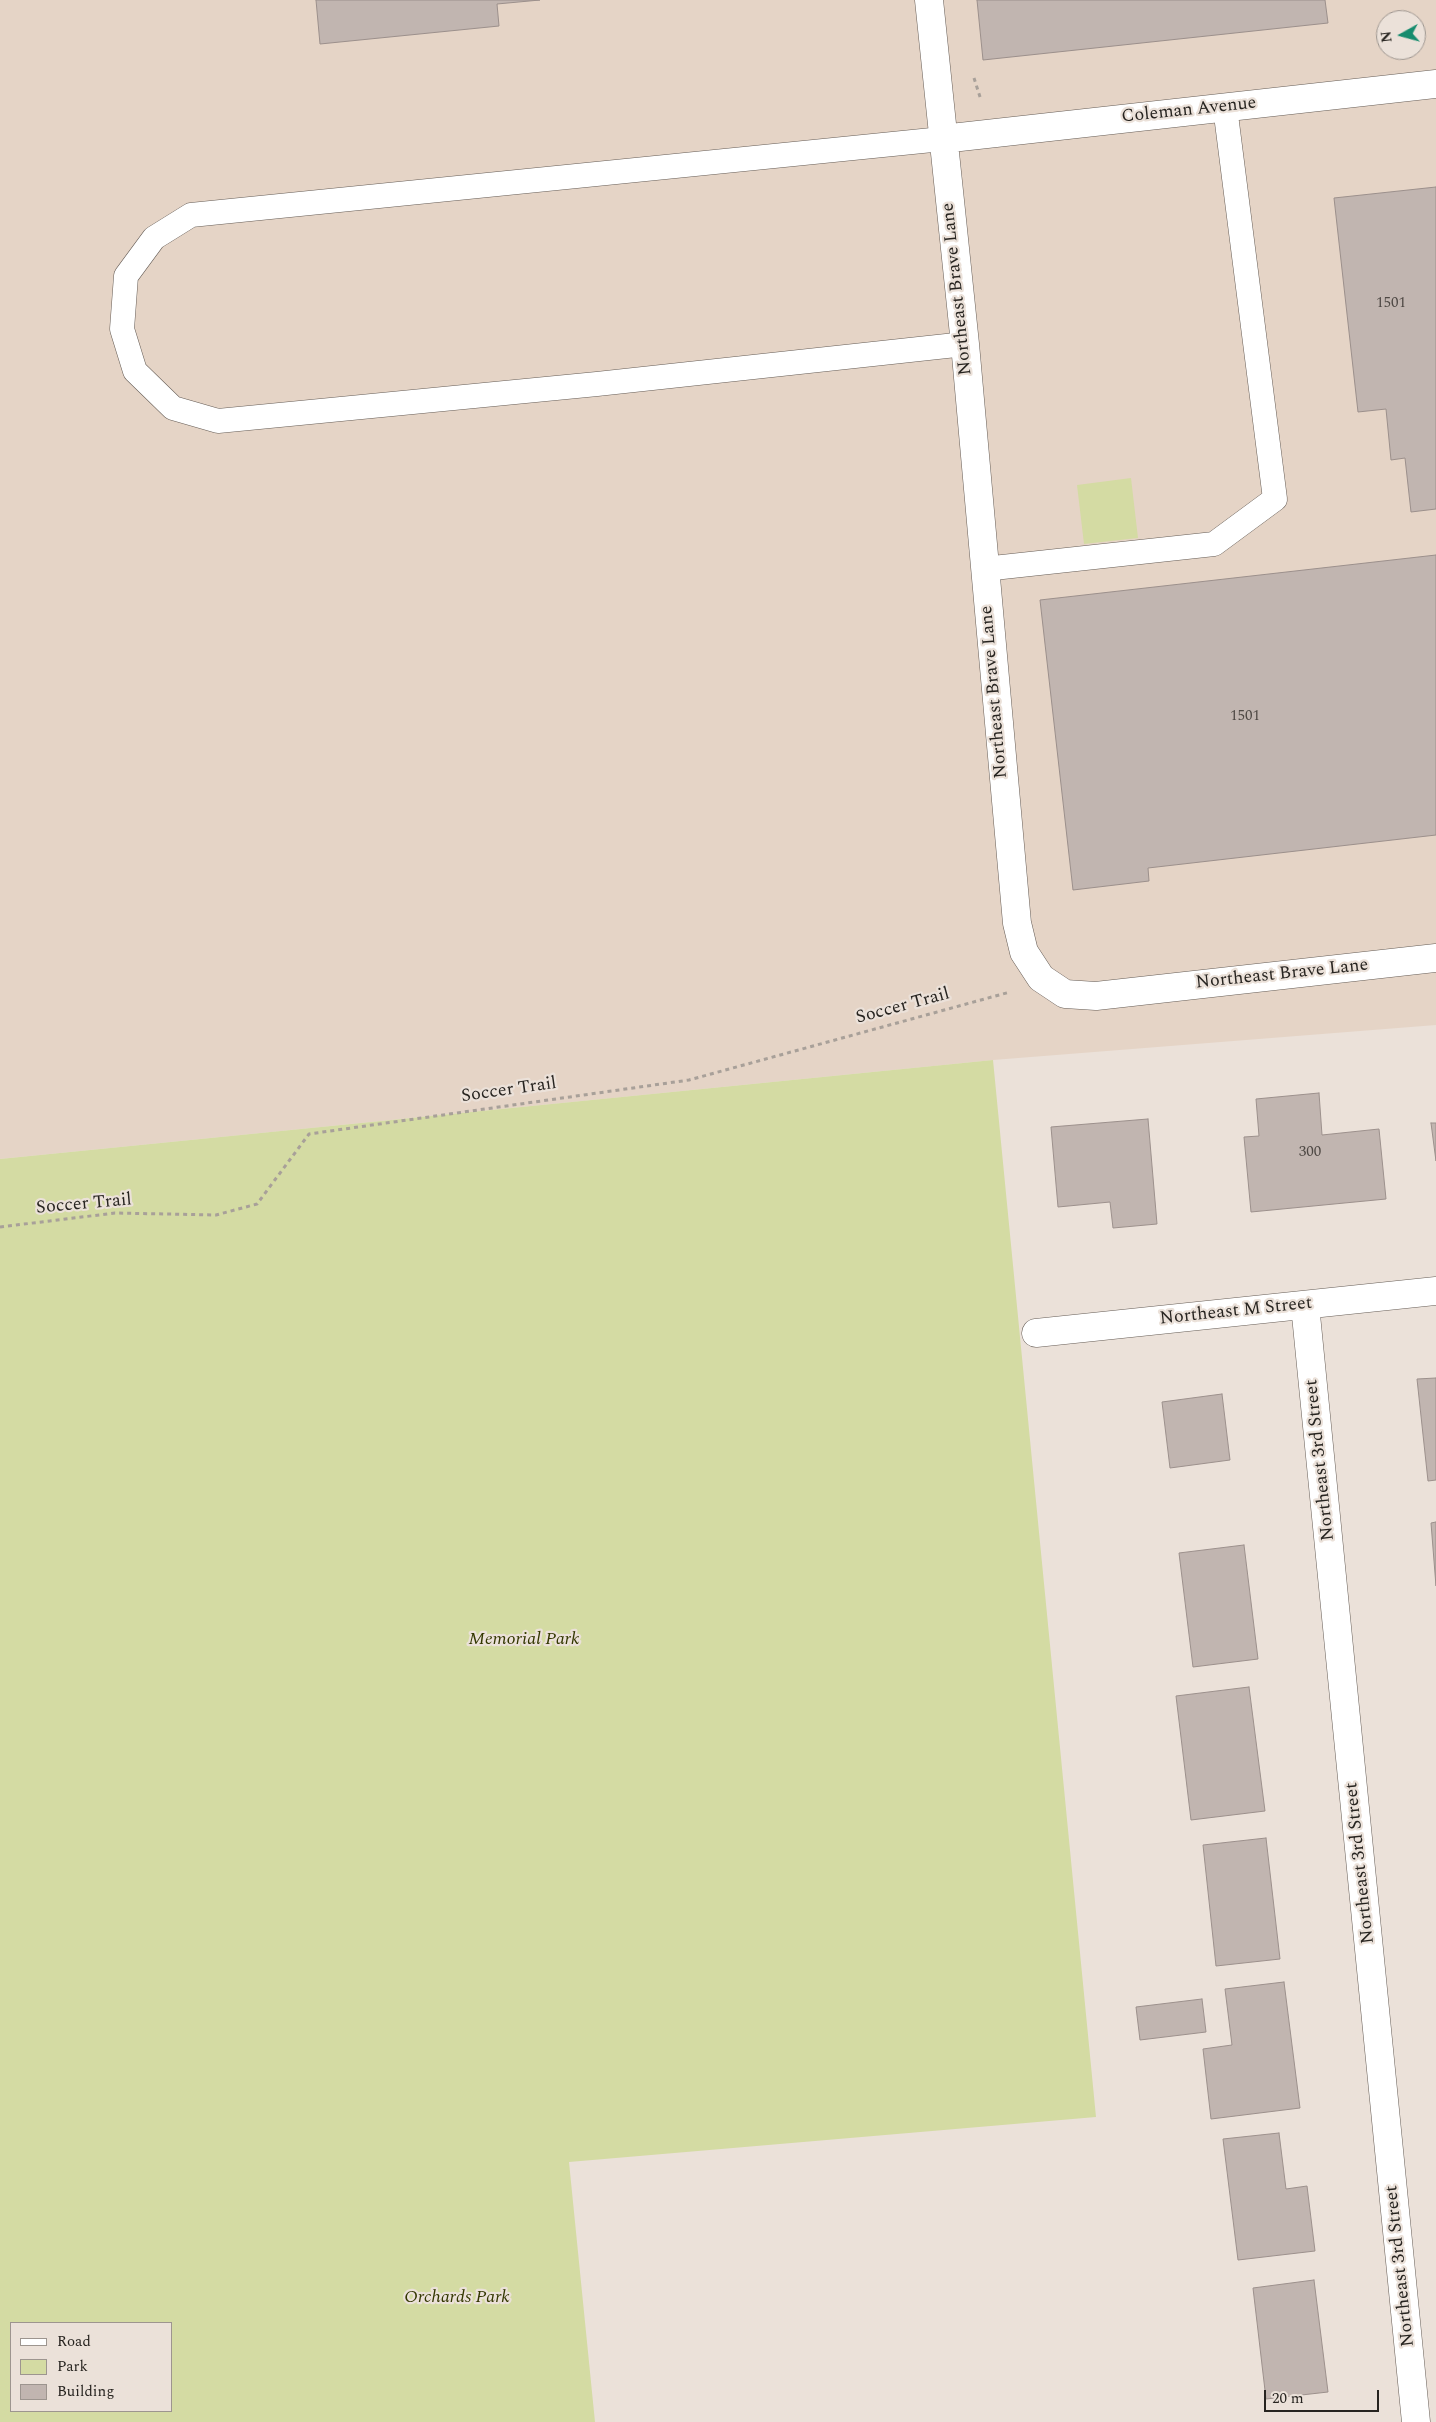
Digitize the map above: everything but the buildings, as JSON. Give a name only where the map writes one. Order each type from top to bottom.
[{"type":"street","name":"Northeast Brave Lane","points":[[929,0],[942,139],[965,344],[984,569],[1018,923],[1024,952],[1041,978],[1065,994],[1096,996],[1436,958]]},
{"type":"street","name":"Coleman Avenue","points":[[942,139],[1436,84]]},
{"type":"street","name":"Northeast M Street","points":[[1036,1333],[1436,1291]]},
{"type":"street","name":"Northeast 3rd Street","points":[[1305,1305],[1416,2422]]},
{"type":"lane","points":[[984,569],[1214,544],[1275,499],[1225,107]]},
{"type":"lane","points":[[942,139],[191,215],[154,238],[126,276],[122,329],[135,371],[173,408],[218,421],[597,384],[965,344]]},
{"type":"path","name":"Soccer Trail","points":[[0,1228],[115,1213],[216,1215],[257,1204],[309,1134],[689,1080],[1047,982]]},
{"type":"shaded area","points":[[0,0],[1436,0],[1436,1025],[993,1060],[0,1159]]},
{"type":"green space","points":[[1131,478],[1138,538],[1084,544],[1077,485]]},
{"type":"green space","name":"Memorial Park","points":[[993,1060],[1096,2117],[569,2162],[595,2422],[0,2422],[0,1159]]},
{"type":"park label","name":"Orchards Park","points":[[457,2298]]}]
